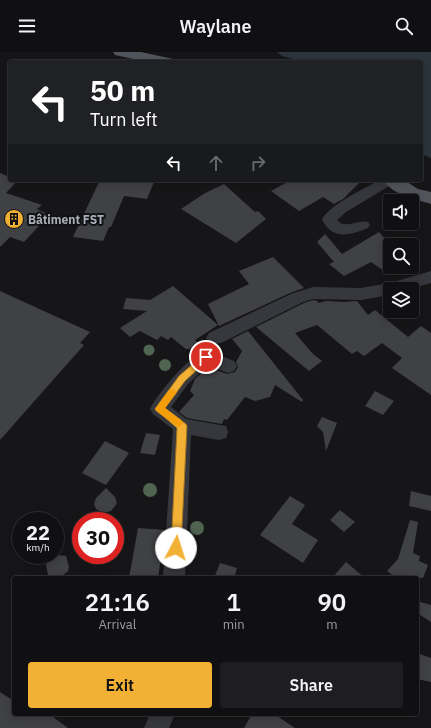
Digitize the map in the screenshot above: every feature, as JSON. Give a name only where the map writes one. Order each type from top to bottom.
[{"type":"main road","points":[[120,52],[158,60]]},
{"type":"main road","points":[[395,182],[412,193],[431,198]]},
{"type":"street","points":[[363,225],[342,230],[335,228],[330,223],[329,219],[341,209],[386,182]]},
{"type":"street","points":[[414,282],[431,277]]},
{"type":"street","points":[[215,338],[297,298],[313,293],[361,294],[383,290]]},
{"type":"street","points":[[219,432],[182,426],[160,409],[182,379],[206,357],[228,366]]},
{"type":"street","points":[[174,576],[182,426]]},
{"type":"street","points":[[156,728],[162,716]]},
{"type":"shaded area","points":[[277,52],[431,52],[431,158],[423,155],[423,60],[297,60],[282,56]]},
{"type":"building","name":"Bâtiment FST","points":[[0,173],[8,176],[8,182],[16,182],[6,193],[42,205],[37,209],[49,215],[24,242],[10,237],[0,247]]},
{"type":"building","points":[[99,182],[154,182],[147,199],[124,196],[111,227],[109,227],[103,241],[73,237]]},
{"type":"building","points":[[287,182],[360,182],[343,199],[334,204],[323,197],[299,211],[271,191]]},
{"type":"building","points":[[224,184],[255,212],[258,211],[266,219],[236,243],[181,209],[205,193]]},
{"type":"building","points":[[379,232],[384,238],[383,270],[371,262],[344,276],[329,264],[334,262],[317,242],[325,234],[342,254]]},
{"type":"building","points":[[273,257],[304,288],[219,326],[208,304],[249,284],[239,271]]},
{"type":"building","points":[[173,286],[218,325],[195,340],[198,343],[189,349],[186,349],[171,337],[168,340],[161,336],[157,340],[140,331],[130,337],[120,328],[147,311],[123,309],[126,298],[150,300]]},
{"type":"building","points":[[0,291],[90,332],[80,343],[84,345],[0,440]]},
{"type":"building","points":[[313,300],[319,303],[326,301],[357,301],[368,315],[375,310],[408,337],[421,326],[431,333],[431,395],[392,368],[402,358],[382,343],[364,356],[357,351],[352,354],[317,325],[295,333],[313,354],[322,361],[309,371],[256,327]]},
{"type":"building","points":[[248,331],[303,400],[302,402],[275,385],[270,397],[255,401],[245,397],[227,420],[224,419],[222,424],[187,418],[179,412],[194,395],[190,391],[195,379],[208,367],[227,374],[235,372],[238,367],[236,362],[242,351],[232,339]]},
{"type":"building","points":[[375,391],[394,401],[383,415],[365,406]]},
{"type":"building","points":[[322,417],[337,423],[326,451],[323,432],[317,426]]},
{"type":"building","points":[[146,433],[160,435],[155,455],[140,453]]},
{"type":"building","points":[[105,441],[129,453],[106,485],[82,473]]},
{"type":"building","points":[[106,488],[115,497],[117,503],[111,511],[101,512],[96,509],[94,504],[96,498]]},
{"type":"building","points":[[411,491],[431,496],[431,511],[409,506]]},
{"type":"building","points":[[290,496],[305,505],[292,524],[318,540],[303,563],[260,535]]},
{"type":"building","points":[[340,510],[355,522],[344,532],[330,520]]},
{"type":"building","points":[[410,520],[418,522],[413,553],[420,556],[419,561],[428,565],[423,578],[419,578],[419,576],[393,576],[387,571],[398,559]]},
{"type":"building","points":[[138,528],[165,530],[158,576],[129,576]]},
{"type":"building","points":[[64,556],[66,556],[69,567],[68,571],[62,576],[50,576],[48,575],[46,565],[64,564]]},
{"type":"building","points":[[346,562],[363,576],[334,576]]},
{"type":"building","points":[[220,563],[237,568],[235,576],[215,576]]},
{"type":"building","points":[[419,602],[431,605],[431,622],[419,614]]},
{"type":"building","points":[[419,654],[431,658],[431,682],[419,679]]},
{"type":"building","points":[[0,692],[12,700],[12,716],[52,716],[68,728],[0,728]]},
{"type":"building","points":[[251,716],[277,716],[295,728],[244,728]]},
{"type":"slow traffic","points":[[172,392],[160,409],[178,423]]},
{"type":"place","name":"Bâtiment FST","points":[[14,219]]},
{"type":"route","points":[[176,548],[182,426],[160,409],[182,379],[206,357]]}]
